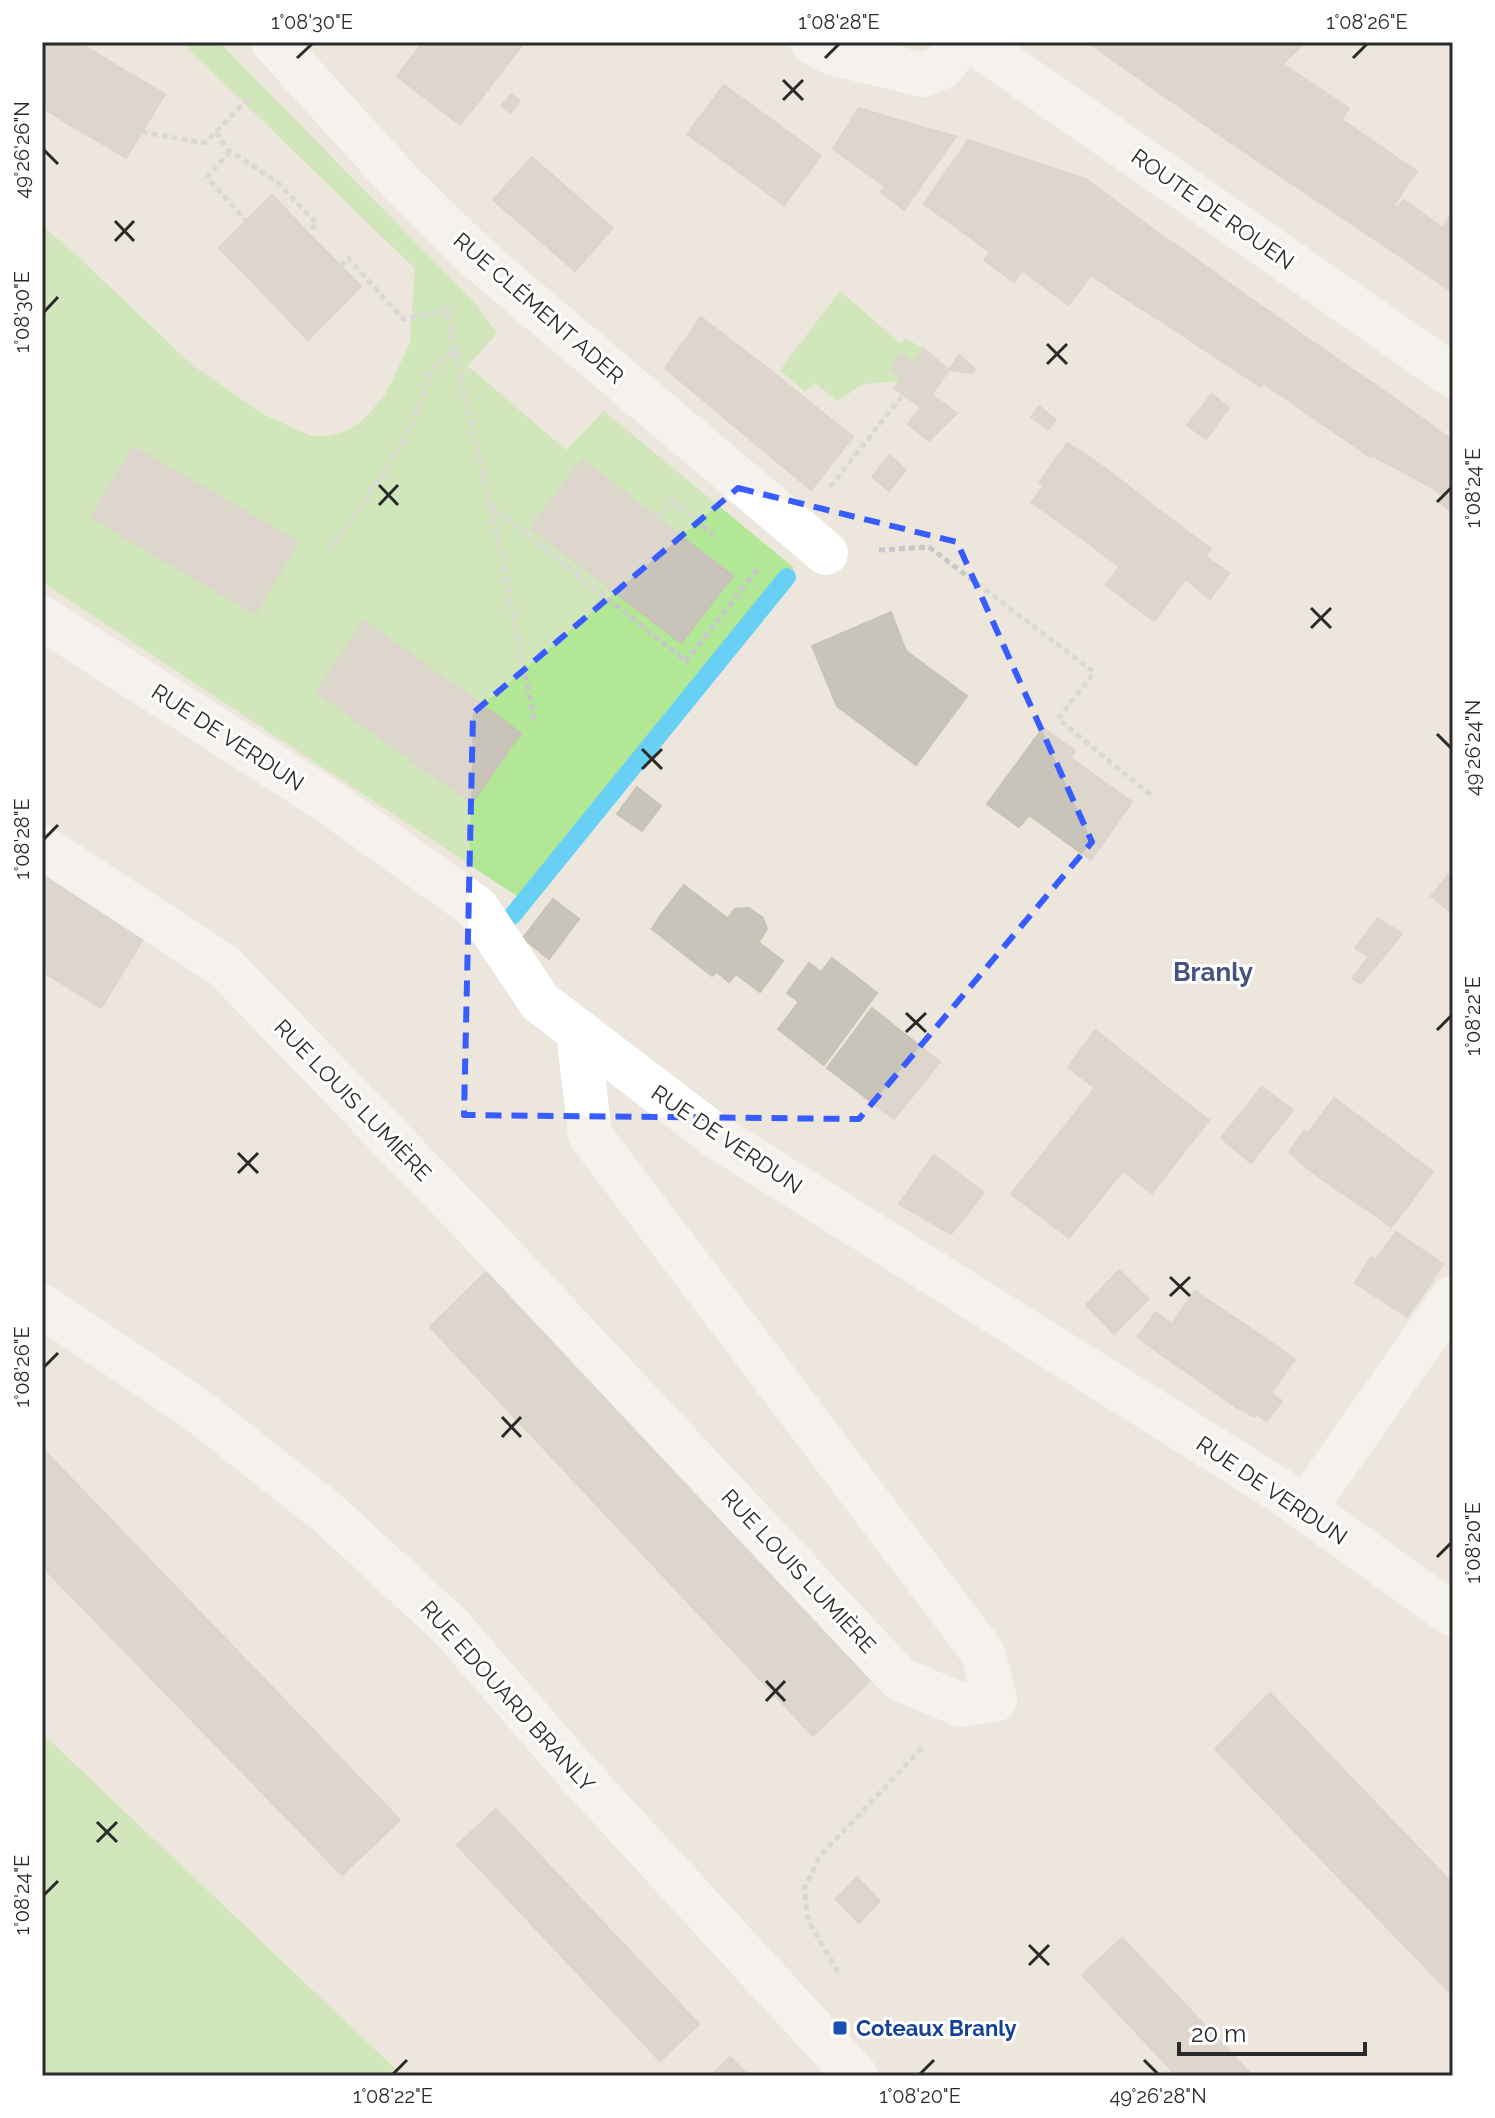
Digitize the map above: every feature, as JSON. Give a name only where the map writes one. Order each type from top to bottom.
[{"type":"street","points":[[812,42],[832,53],[923,75],[942,67],[962,42]]},
{"type":"street","name":"ROUTE DE ROUEN","points":[[973,42],[1453,376]]},
{"type":"street","name":"RUE CLÉMENT ADER","points":[[280,50],[401,183],[481,261],[812,541]]},
{"type":"street","name":"RUE DE VERDUN","points":[[42,618],[329,802],[477,908],[540,1002],[717,1137],[1305,1508],[1453,1615]]},
{"type":"street","name":"RUE LOUIS LUMIÈRE","points":[[42,847],[224,966],[471,1222],[900,1679],[961,1705]]},
{"type":"street","points":[[578,1031],[590,1135],[983,1653],[995,1700],[961,1705]]},
{"type":"street","points":[[1305,1508],[1453,1297]]},
{"type":"street","name":"RUE EDOUARD BRANLY","points":[[42,1306],[193,1407],[329,1514],[451,1627],[573,1768],[856,2076]]},
{"type":"path","points":[[142,132],[205,143],[280,50]]},
{"type":"path","points":[[216,132],[230,151],[277,182],[317,224],[307,232]]},
{"type":"path","points":[[230,151],[207,177],[246,221]]},
{"type":"path","points":[[341,266],[348,258],[403,319],[447,310],[481,261]]},
{"type":"path","points":[[447,310],[535,724]]},
{"type":"path","points":[[329,550],[390,465],[410,429],[433,368],[455,352]]},
{"type":"path","points":[[902,396],[812,541],[929,547],[1094,672],[1058,719],[1152,796]]},
{"type":"path","points":[[672,500],[720,541]]},
{"type":"path","points":[[490,505],[686,661],[756,571],[744,561]]},
{"type":"path","points":[[804,1889],[820,1856],[877,1799],[961,1705]]},
{"type":"highlighted area","points":[[738,488],[957,542],[1092,842],[859,1119],[464,1115],[473,713]]},
{"type":"green space","points":[[181,42],[219,42],[475,303],[497,333],[468,366],[566,450],[604,411],[794,568],[529,904],[42,582],[42,226],[191,364],[263,414],[311,436],[329,436],[360,423],[385,395],[410,343],[415,269]]},
{"type":"green space","points":[[840,291],[900,343],[905,338],[924,349],[913,363],[901,354],[891,367],[902,377],[899,381],[864,384],[837,401],[815,383],[805,392],[780,370]]},
{"type":"green space","points":[[42,1733],[403,2076],[42,2076]]},
{"type":"building","points":[[44,42],[79,42],[109,61],[70,125],[42,107]]},
{"type":"building","points":[[423,42],[525,42],[460,125],[397,76]]},
{"type":"building","points":[[1087,42],[1138,42],[1120,65]]},
{"type":"building","points":[[1138,42],[1305,42],[1214,131],[1120,65]]},
{"type":"building","points":[[109,61],[165,94],[126,158],[70,125]]},
{"type":"building","points":[[1283,64],[1349,108],[1323,145],[1249,95]]},
{"type":"building","points":[[724,85],[821,156],[784,205],[687,134]]},
{"type":"building","points":[[511,94],[520,101],[510,113],[501,106]]},
{"type":"building","points":[[1249,95],[1278,116],[1249,155],[1214,131]]},
{"type":"building","points":[[859,108],[928,129],[886,187],[833,149]]},
{"type":"building","points":[[1278,116],[1371,178],[1343,218],[1249,155]]},
{"type":"building","points":[[1341,119],[1400,160],[1383,185],[1323,145]]},
{"type":"building","points":[[928,129],[956,136],[904,210],[881,192]]},
{"type":"building","points":[[968,140],[1086,179],[1014,282],[984,260],[990,252],[924,204]]},
{"type":"building","points":[[532,157],[613,228],[575,271],[493,200]]},
{"type":"building","points":[[1400,160],[1417,171],[1400,196],[1383,185]]},
{"type":"building","points":[[1371,178],[1400,196],[1394,204],[1398,207],[1404,200],[1443,228],[1453,212],[1453,292],[1343,218]]},
{"type":"building","points":[[1086,179],[1151,228],[1107,286],[1042,240]]},
{"type":"building","points":[[272,195],[317,242],[265,295],[219,248]]},
{"type":"building","points":[[1151,228],[1179,247],[1137,306],[1107,286]]},
{"type":"building","points":[[1042,240],[1091,275],[1069,305],[1021,270]]},
{"type":"building","points":[[317,242],[361,286],[308,340],[265,295]]},
{"type":"building","points":[[1179,247],[1211,270],[1169,326],[1137,306]]},
{"type":"building","points":[[1211,270],[1241,292],[1200,347],[1169,326]]},
{"type":"building","points":[[1241,292],[1297,331],[1261,387],[1200,347]]},
{"type":"building","points":[[701,317],[770,370],[734,426],[665,368]]},
{"type":"building","points":[[1297,331],[1407,407],[1370,457],[1263,383]]},
{"type":"building","points":[[924,349],[949,370],[922,408],[894,388]]},
{"type":"building","points":[[901,354],[913,363],[902,377],[891,367]]},
{"type":"building","points":[[959,355],[975,369],[971,373],[949,370]]},
{"type":"building","points":[[770,370],[853,437],[811,490],[734,426]]},
{"type":"building","points":[[931,394],[957,413],[929,441],[908,424]]},
{"type":"building","points":[[1212,394],[1229,408],[1206,439],[1187,425]]},
{"type":"building","points":[[1039,406],[1056,420],[1048,429],[1031,417]]},
{"type":"building","points":[[1407,407],[1453,441],[1453,455],[1431,487],[1373,456]]},
{"type":"building","points":[[1067,443],[1091,458],[1079,474],[1084,479],[1066,503],[1039,483]]},
{"type":"building","points":[[133,447],[298,542],[255,614],[91,517]]},
{"type":"building","points":[[889,455],[906,470],[889,491],[872,477]]},
{"type":"building","points":[[1453,455],[1453,483],[1444,496],[1431,487]]},
{"type":"building","points":[[1091,458],[1126,484],[1095,525],[1066,503],[1084,479],[1079,474]]},
{"type":"building","points":[[582,460],[733,576],[681,643],[531,528]]},
{"type":"building","points":[[1453,483],[1453,512],[1440,503]]},
{"type":"building","points":[[1126,484],[1160,511],[1120,567],[1083,539]]},
{"type":"building","points":[[1043,487],[1095,525],[1083,539],[1031,502]]},
{"type":"building","points":[[1160,511],[1211,549],[1205,556],[1155,519]]},
{"type":"building","points":[[1155,519],[1205,556],[1179,588],[1130,553]]},
{"type":"building","points":[[1130,553],[1179,588],[1154,621],[1106,585]]},
{"type":"building","points":[[1205,556],[1229,573],[1210,599],[1187,580]]},
{"type":"building","points":[[891,612],[906,651],[967,696],[916,765],[837,706],[812,646]]},
{"type":"building","points":[[364,621],[521,733],[472,803],[316,692]]},
{"type":"building","points":[[1043,728],[1075,751],[1071,758],[1132,802],[1091,860],[1029,815],[1019,827],[987,804]]},
{"type":"building","points":[[637,787],[661,806],[642,831],[617,814]]},
{"type":"building","points":[[42,874],[145,936],[101,1008],[42,971]]},
{"type":"building","points":[[1448,875],[1453,879],[1453,914],[1431,896]]},
{"type":"building","points":[[684,885],[783,961],[760,992],[660,916]]},
{"type":"building","points":[[553,899],[579,919],[549,959],[523,938]]},
{"type":"building","points":[[749,908],[763,918],[767,929],[759,942],[728,918],[735,909]]},
{"type":"building","points":[[660,916],[736,974],[729,982],[717,972],[712,976],[652,929]]},
{"type":"building","points":[[1378,918],[1402,934],[1378,963],[1355,948]]},
{"type":"building","points":[[832,958],[877,993],[824,1065],[778,1029],[799,1002],[787,993],[809,963],[821,972]]},
{"type":"building","points":[[1368,958],[1378,963],[1361,984],[1352,978]]},
{"type":"building","points":[[872,1008],[940,1062],[894,1119],[827,1068]]},
{"type":"building","points":[[1095,1030],[1180,1098],[1153,1133],[1068,1067]]},
{"type":"building","points":[[1262,1087],[1293,1110],[1251,1163],[1221,1138]]},
{"type":"building","points":[[1095,1088],[1153,1133],[1069,1238],[1011,1194]]},
{"type":"building","points":[[1180,1098],[1209,1120],[1152,1193],[1123,1171]]},
{"type":"building","points":[[1334,1098],[1384,1135],[1342,1193],[1308,1169],[1324,1146],[1308,1133]]},
{"type":"building","points":[[1304,1131],[1324,1146],[1308,1169],[1289,1152]]},
{"type":"building","points":[[1384,1135],[1433,1172],[1408,1206],[1390,1194],[1375,1215],[1342,1193]]},
{"type":"building","points":[[934,1155],[984,1193],[951,1234],[899,1204]]},
{"type":"building","points":[[1390,1194],[1408,1206],[1391,1227],[1375,1215]]},
{"type":"building","points":[[1396,1232],[1443,1264],[1424,1293],[1376,1259]]},
{"type":"building","points":[[1371,1257],[1424,1293],[1407,1317],[1355,1283]]},
{"type":"building","points":[[1119,1270],[1148,1299],[1114,1334],[1086,1305]]},
{"type":"building","points":[[486,1272],[870,1681],[813,1736],[430,1327]]},
{"type":"building","points":[[1195,1291],[1247,1326],[1205,1385],[1172,1362],[1189,1336],[1172,1324]]},
{"type":"building","points":[[1156,1312],[1163,1318],[1148,1338],[1157,1346],[1155,1350],[1137,1337]]},
{"type":"building","points":[[1163,1318],[1172,1324],[1157,1346],[1148,1338]]},
{"type":"building","points":[[1172,1324],[1189,1336],[1172,1362],[1155,1350]]},
{"type":"building","points":[[1247,1326],[1295,1359],[1271,1393],[1255,1380],[1236,1407],[1205,1385]]},
{"type":"building","points":[[1255,1380],[1271,1393],[1254,1417],[1236,1407]]},
{"type":"building","points":[[1271,1393],[1282,1401],[1267,1421],[1257,1415]]},
{"type":"building","points":[[42,1448],[400,1820],[342,1875],[42,1566]]},
{"type":"building","points":[[1270,1693],[1453,1884],[1453,1996],[1215,1749]]},
{"type":"building","points":[[496,1809],[699,2024],[660,2061],[457,1845]]},
{"type":"building","points":[[857,1877],[880,1901],[859,1923],[836,1899]]},
{"type":"building","points":[[1122,1938],[1253,2076],[1177,2076],[1082,1975]]},
{"type":"building","points":[[730,2057],[749,2076],[711,2076]]},
{"type":"waterway","points":[[512,916],[787,577]]},
{"type":"place","name":"Coteaux Branly","points":[[840,2028]]},
{"type":"district","name":"Branly","points":[[1213,972]]}]
